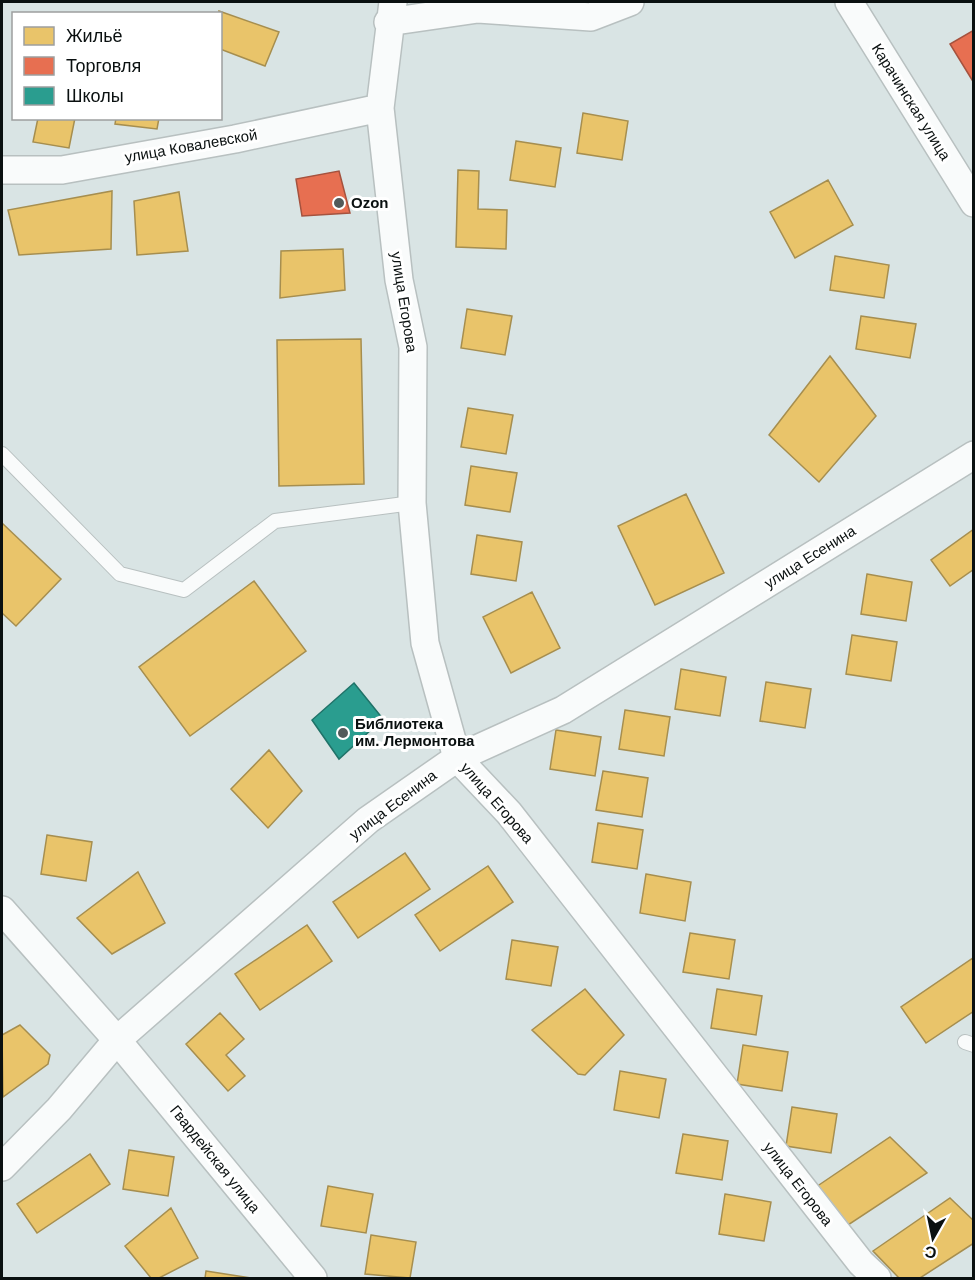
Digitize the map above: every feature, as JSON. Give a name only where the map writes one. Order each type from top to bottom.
[{"type":"street","points":[[390,12],[478,9],[591,17],[630,2]]},
{"type":"street","name":"Карачинская улица","points":[[849,2],[974,203]]},
{"type":"street","name":"улица Егорова","points":[[390,12],[380,108],[399,280],[413,347],[412,503],[425,643],[457,758],[509,813],[861,1263],[877,1278]]},
{"type":"street","name":"улица Ковалевской","points":[[2,170],[62,170],[235,139],[380,108]]},
{"type":"street","name":"улица Есенина","points":[[2,1167],[59,1109],[117,1040],[368,820],[457,758],[563,710],[974,455]]},
{"type":"street","name":"Гвардейская улица","points":[[2,910],[117,1040],[313,1278]]},
{"type":"lane","points":[[2,454],[120,574],[184,590],[275,521],[412,503]]},
{"type":"building: Жильё","points":[[222,12],[279,32],[265,66],[222,50]]},
{"type":"building: Жильё","points":[[583,113],[628,121],[622,160],[577,153]]},
{"type":"building: Жильё","points":[[38,120],[75,120],[69,148],[33,142]]},
{"type":"building: Жильё","points":[[116,120],[159,120],[157,129],[115,124]]},
{"type":"building: Жильё","points":[[516,141],[561,148],[555,187],[510,180]]},
{"type":"building: Жильё","points":[[458,170],[479,171],[478,209],[507,210],[506,249],[456,247]]},
{"type":"building: Жильё","points":[[828,180],[853,225],[795,258],[770,212]]},
{"type":"building: Жильё","points":[[112,191],[111,249],[19,255],[8,210]]},
{"type":"building: Жильё","points":[[179,192],[188,251],[137,255],[134,201]]},
{"type":"building: Жильё","points":[[343,249],[345,290],[280,298],[281,251]]},
{"type":"building: Жильё","points":[[835,256],[889,265],[884,298],[830,290]]},
{"type":"building: Жильё","points":[[467,309],[512,316],[505,355],[461,348]]},
{"type":"building: Жильё","points":[[861,316],[916,324],[910,358],[856,349]]},
{"type":"building: Жильё","points":[[361,339],[364,484],[279,486],[277,340]]},
{"type":"building: Жильё","points":[[830,356],[876,416],[819,482],[769,435]]},
{"type":"building: Жильё","points":[[468,408],[513,415],[506,454],[461,447]]},
{"type":"building: Жильё","points":[[471,466],[517,473],[510,512],[465,505]]},
{"type":"building: Жильё","points":[[686,494],[724,573],[655,605],[618,526]]},
{"type":"building: Жильё","points":[[2,523],[61,579],[16,626],[2,613]]},
{"type":"building: Жильё","points":[[974,529],[974,569],[950,586],[931,560]]},
{"type":"building: Жильё","points":[[477,535],[522,542],[516,581],[471,574]]},
{"type":"building: Жильё","points":[[867,574],[912,582],[906,621],[861,614]]},
{"type":"building: Жильё","points":[[254,581],[306,651],[190,736],[139,667]]},
{"type":"building: Жильё","points":[[532,592],[560,648],[511,673],[483,617]]},
{"type":"building: Жильё","points":[[852,635],[897,642],[891,681],[846,674]]},
{"type":"building: Жильё","points":[[681,669],[726,677],[720,716],[675,709]]},
{"type":"building: Жильё","points":[[766,682],[811,689],[805,728],[760,721]]},
{"type":"building: Жильё","points":[[625,710],[670,717],[664,756],[619,749]]},
{"type":"building: Жильё","points":[[556,730],[601,737],[595,776],[550,769]]},
{"type":"building: Жильё","points":[[269,750],[302,791],[268,828],[231,789]]},
{"type":"building: Жильё","points":[[603,771],[648,778],[642,817],[596,810]]},
{"type":"building: Жильё","points":[[598,823],[643,830],[637,869],[592,862]]},
{"type":"building: Жильё","points":[[47,835],[92,842],[86,881],[41,874]]},
{"type":"building: Жильё","points":[[405,853],[430,889],[358,938],[333,902]]},
{"type":"building: Жильё","points":[[488,866],[513,902],[440,951],[415,915]]},
{"type":"building: Жильё","points":[[138,872],[165,923],[112,954],[77,918]]},
{"type":"building: Жильё","points":[[646,874],[691,882],[685,921],[640,913]]},
{"type":"building: Жильё","points":[[307,925],[332,961],[260,1010],[235,974]]},
{"type":"building: Жильё","points":[[690,933],[735,940],[729,979],[683,972]]},
{"type":"building: Жильё","points":[[512,940],[558,947],[551,986],[506,979]]},
{"type":"building: Жильё","points":[[973,958],[974,1011],[926,1043],[901,1007]]},
{"type":"building: Жильё","points":[[585,989],[624,1035],[585,1075],[578,1074],[532,1030]]},
{"type":"building: Жильё","points":[[717,989],[762,996],[756,1035],[711,1028]]},
{"type":"building: Жильё","points":[[220,1013],[244,1039],[226,1055],[245,1076],[228,1091],[186,1044]]},
{"type":"building: Жильё","points":[[20,1025],[50,1055],[48,1064],[3,1097],[2,1035]]},
{"type":"building: Жильё","points":[[743,1045],[788,1052],[782,1091],[737,1084]]},
{"type":"building: Жильё","points":[[620,1071],[666,1079],[659,1118],[614,1110]]},
{"type":"building: Жильё","points":[[792,1107],[837,1114],[831,1153],[786,1146]]},
{"type":"building: Жильё","points":[[683,1134],[728,1141],[722,1180],[676,1173]]},
{"type":"building: Жильё","points":[[890,1137],[927,1173],[848,1225],[813,1189]]},
{"type":"building: Жильё","points":[[129,1150],[174,1157],[168,1196],[123,1189]]},
{"type":"building: Жильё","points":[[90,1154],[110,1184],[37,1233],[17,1204]]},
{"type":"building: Жильё","points":[[328,1186],[373,1194],[366,1233],[321,1226]]},
{"type":"building: Жильё","points":[[725,1194],[771,1202],[764,1241],[719,1234]]},
{"type":"building: Жильё","points":[[950,1198],[974,1221],[974,1243],[920,1278],[899,1278],[873,1251]]},
{"type":"building: Жильё","points":[[171,1208],[198,1258],[159,1278],[151,1278],[125,1246]]},
{"type":"building: Жильё","points":[[371,1235],[416,1242],[410,1278],[365,1274]]},
{"type":"building: Жильё","points":[[206,1271],[251,1278],[205,1278]]},
{"type":"building: Торговля","points":[[974,30],[974,83],[950,44]]},
{"type":"building: Торговля","points":[[339,171],[350,213],[302,216],[296,179]]},
{"type":"building: Школы","points":[[354,683],[383,719],[339,759],[312,720]]},
{"type":"place","name":"Ozon","points":[[339,203]]},
{"type":"place","name":"Библиотека им. Лермонтова","points":[[343,733]]}]
